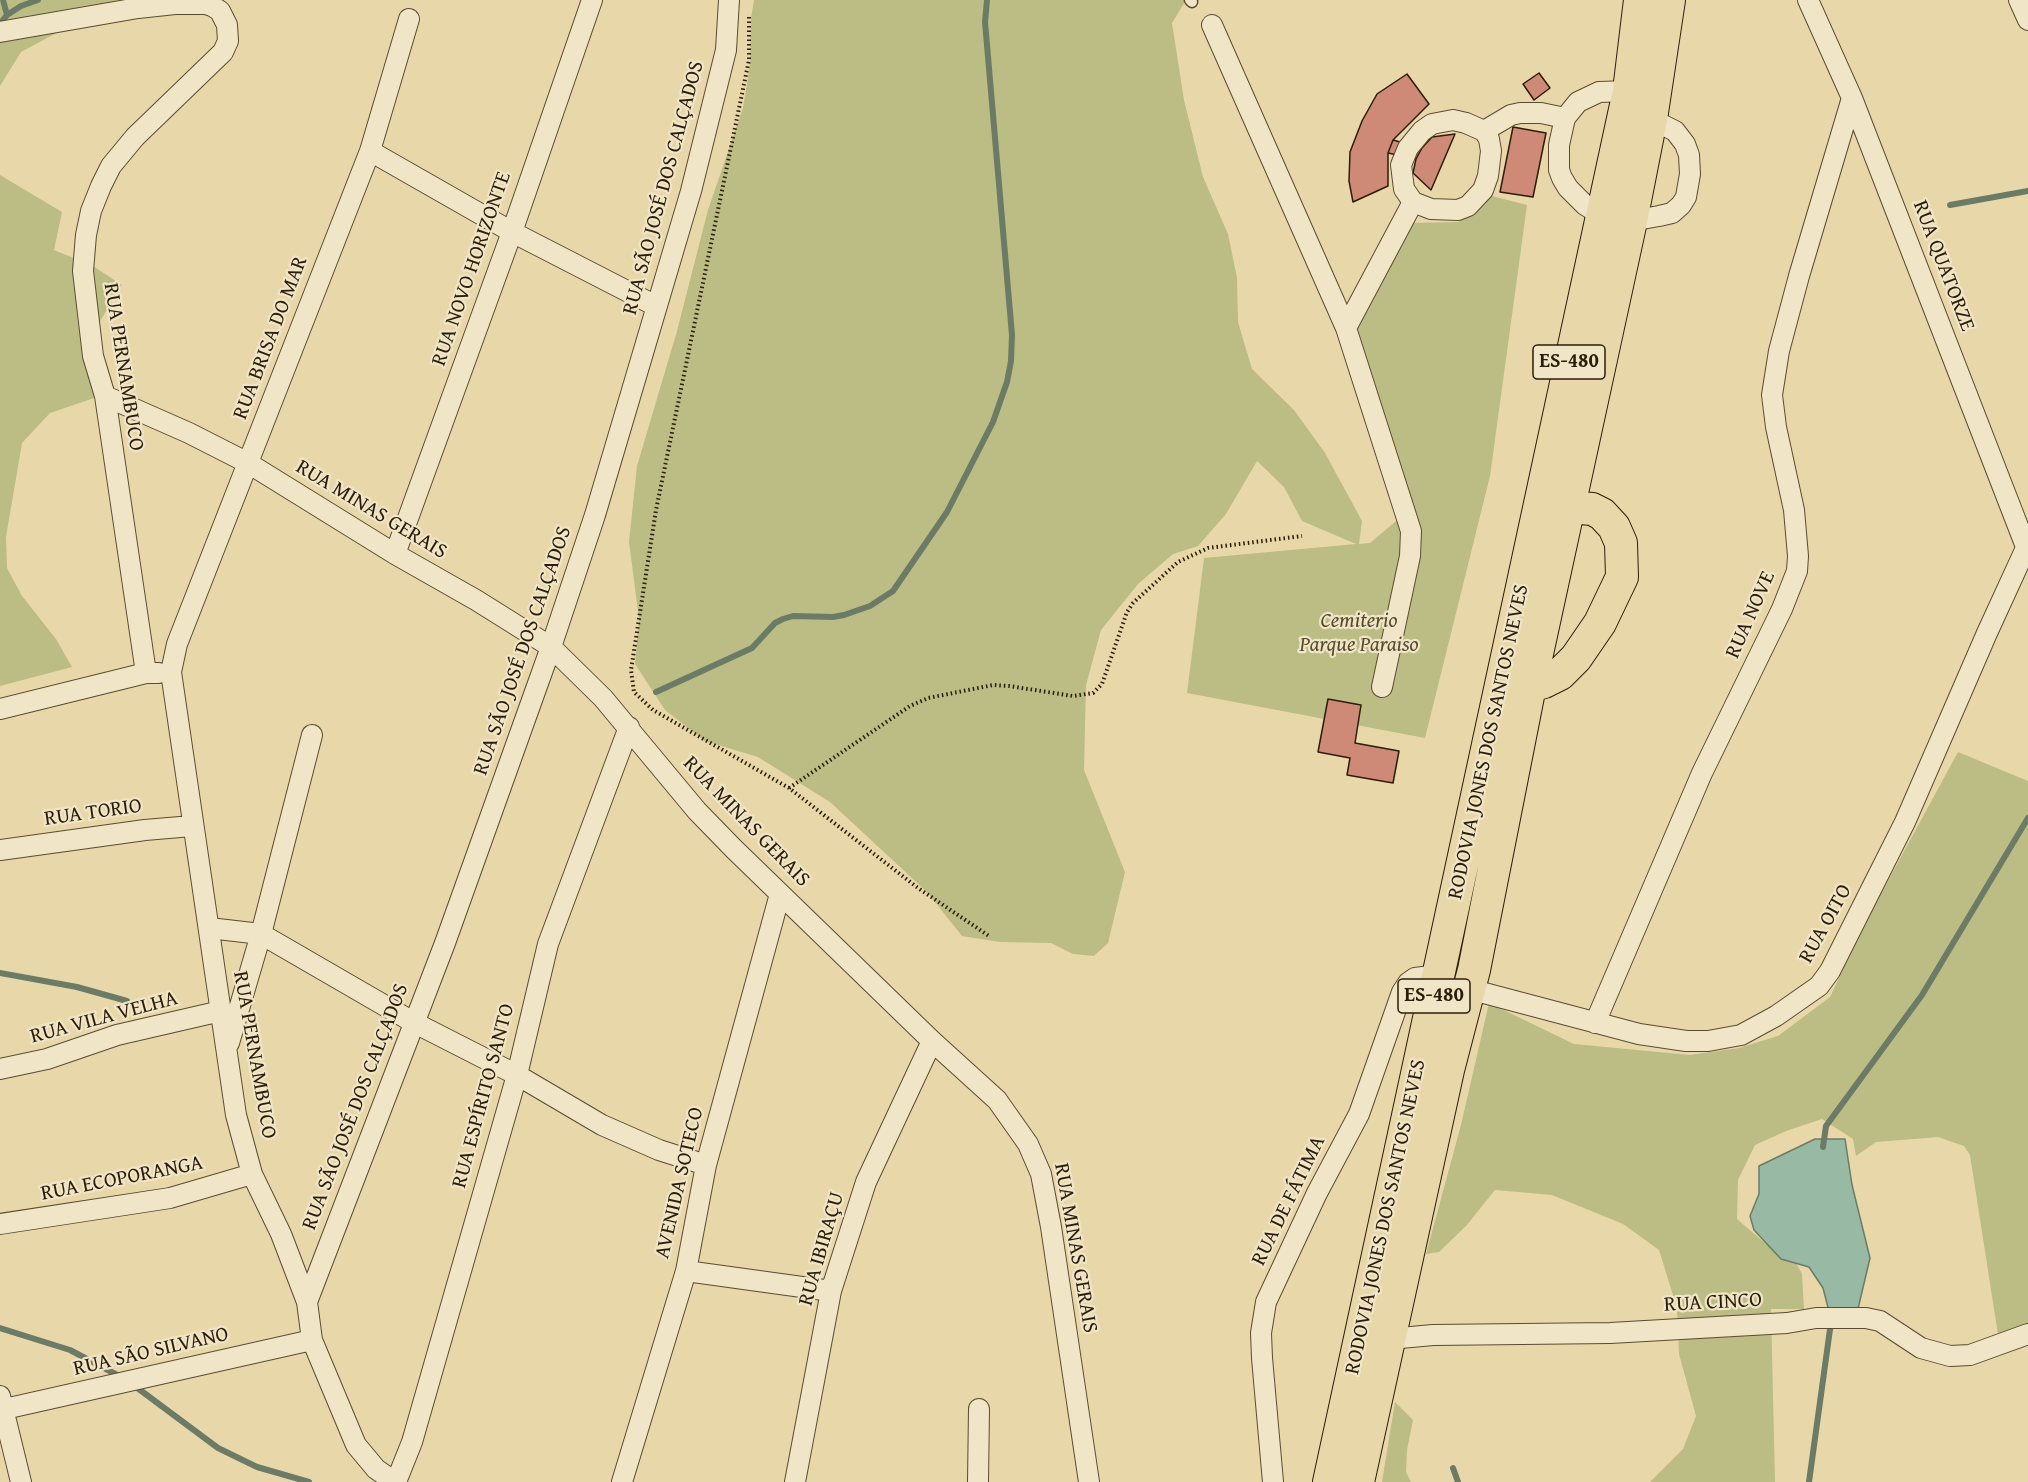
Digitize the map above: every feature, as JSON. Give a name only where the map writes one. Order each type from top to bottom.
[{"type":"main road","name":"RODOVIA JONES DOS SANTOS NEVES","points":[[1329,1482],[1629,91],[1640,0]]},
{"type":"main road","name":"RODOVIA JONES DOS SANTOS NEVES","points":[[1358,1482],[1448,1070],[1469,989],[1530,686],[1631,220],[1651,119],[1669,0]]},
{"type":"main road","points":[[1530,686],[1560,674],[1576,657],[1600,623],[1622,577],[1621,543],[1614,527],[1602,514],[1592,508],[1570,507],[1539,510]]},
{"type":"street","name":"RUA NOVO HORIZONTE","points":[[395,554],[512,232],[592,0]]},
{"type":"street","name":"RUA SÃO JOSÉ DOS CALÇADOS","points":[[307,1302],[445,943],[551,647],[602,493],[691,191],[726,50],[729,0]]},
{"type":"street","name":"RUA QUATORZE","points":[[1808,0],[1852,98],[2027,549]]},
{"type":"street","points":[[2019,0],[2028,20]]},
{"type":"street","name":"RUA PERNAMBUCO","points":[[0,32],[138,8],[175,4],[206,4],[220,11],[227,25],[227,46],[111,166],[91,212],[86,235],[83,271],[93,356],[105,396],[146,673]]},
{"type":"street","name":"RUA BRISA DO MAR","points":[[171,672],[177,644],[370,151],[409,19]]},
{"type":"street","points":[[1212,26],[1346,328],[1411,531],[1410,556],[1382,687]]},
{"type":"street","points":[[1629,91],[1599,92],[1578,102],[1565,118],[1559,145],[1558,170],[1569,188],[1585,205],[1601,215],[1631,220],[1671,213],[1682,205],[1689,184],[1689,155],[1685,144],[1675,131],[1651,119]]},
{"type":"street","name":"RUA NOVE","points":[[1594,1023],[1702,773],[1782,609],[1797,571],[1794,510],[1776,427],[1772,395],[1798,276],[1852,98]]},
{"type":"street","points":[[1484,131],[1511,115],[1520,113],[1540,113],[1565,118]]},
{"type":"street","points":[[1453,120],[1484,131],[1489,139],[1491,162],[1483,190],[1476,199],[1468,206],[1458,210],[1431,209],[1413,202],[1404,189],[1401,165],[1414,138],[1432,124],[1453,120]]},
{"type":"street","points":[[370,151],[512,232],[656,306]]},
{"type":"street","points":[[1346,328],[1413,202]]},
{"type":"street","name":"RUA MINAS GERAIS","points":[[105,396],[189,433],[248,463],[551,647],[584,678],[629,727],[697,811],[932,1041],[997,1100],[1028,1144],[1041,1174],[1089,1482]]},
{"type":"street","name":"RUA OITO","points":[[1469,989],[1594,1023],[1666,1038],[1708,1041],[1741,1035],[1776,1016],[1819,986],[1830,971],[1905,822],[1965,682],[2027,549]]},
{"type":"street","points":[[0,709],[146,673],[171,672]]},
{"type":"street","name":"RUA PERNAMBUCO","points":[[171,672],[236,1115],[252,1174],[281,1234],[307,1302],[312,1340],[356,1445],[376,1469],[396,1482]]},
{"type":"street","name":"RUA ESPÍRITO SANTO","points":[[396,1482],[412,1442],[517,1075],[548,944],[629,727]]},
{"type":"street","points":[[227,1048],[261,934],[312,735]]},
{"type":"street","name":"RUA TORIO","points":[[0,850],[145,830],[192,826]]},
{"type":"street","name":"AVENIDA SOTECO","points":[[622,1482],[686,1271],[706,1165],[780,894]]},
{"type":"street","points":[[209,928],[261,934],[413,1022],[517,1075],[602,1125],[659,1150],[706,1165]]},
{"type":"street","name":"RUA DE FÁTIMA","points":[[1273,1482],[1262,1358],[1266,1302],[1317,1193],[1359,1114],[1402,992],[1415,978],[1439,975]]},
{"type":"street","name":"RUA VILA VELHA","points":[[0,1069],[47,1059],[117,1035],[221,1011]]},
{"type":"street","name":"RUA IBIRAÇU","points":[[795,1482],[831,1292],[866,1182],[932,1041]]},
{"type":"street","name":"RUA ECOPORANGA","points":[[0,1224],[170,1198],[252,1174]]},
{"type":"street","points":[[686,1271],[831,1292]]},
{"type":"street","name":"RUA CINCO","points":[[1389,1339],[1433,1335],[1610,1333],[1787,1323],[1816,1318],[1866,1318],[1880,1321],[1929,1352],[1950,1356],[1970,1355],[2028,1334]]},
{"type":"street","name":"RUA SÃO SILVANO","points":[[1,1405],[312,1340]]},
{"type":"street","points":[[1,1405],[21,1482]]},
{"type":"street","points":[[978,1482],[979,1409]]},
{"type":"path","points":[[749,12],[749,60],[656,510],[631,670],[634,692],[653,710],[789,788],[918,888],[989,936]]},
{"type":"path","points":[[789,788],[901,712],[928,698],[993,685],[1073,696],[1093,693],[1102,684],[1127,612],[1133,603],[1178,562],[1208,548],[1302,536]]},
{"type":"green space","points":[[0,0],[152,0],[64,29],[21,52],[0,86]]},
{"type":"green space","name":"Cemiterio Parque Paraiso","points":[[754,0],[1186,0],[1172,23],[1184,100],[1203,177],[1228,234],[1237,278],[1238,322],[1252,369],[1294,410],[1325,453],[1362,521],[1359,544],[1370,543],[1408,511],[1351,337],[1411,223],[1458,222],[1492,196],[1527,205],[1490,476],[1425,738],[1187,693],[1204,558],[1356,544],[1302,521],[1284,487],[1257,461],[1226,514],[1198,546],[1173,554],[1138,584],[1101,630],[1086,685],[1084,770],[1125,872],[1108,943],[1094,956],[1073,954],[1051,943],[1000,942],[962,936],[927,892],[830,802],[758,757],[705,741],[665,710],[635,664],[639,619],[629,542],[637,466],[677,331],[708,210],[743,108],[750,65],[751,18]]},
{"type":"green space","points":[[0,175],[62,212],[54,250],[93,266],[122,285],[88,341],[103,395],[50,413],[22,443],[6,537],[7,568],[22,596],[56,639],[72,667],[0,686]]},
{"type":"green space","points":[[1958,752],[2028,781],[2028,1336],[1999,1341],[1970,1155],[1964,1146],[1938,1137],[1876,1142],[1856,1156],[1853,1139],[1822,1119],[1786,1131],[1755,1145],[1738,1180],[1737,1219],[1765,1243],[1795,1261],[1802,1274],[1804,1309],[1771,1309],[1775,1482],[1650,1482],[1683,1449],[1696,1416],[1679,1354],[1677,1308],[1659,1250],[1623,1224],[1552,1195],[1495,1190],[1466,1226],[1439,1252],[1426,1254],[1461,1125],[1489,1003],[1574,1044],[1690,1055],[1739,1048],[1778,1036],[1830,997],[1864,925]]},
{"type":"green space","points":[[1395,1402],[1413,1420],[1407,1450],[1406,1472],[1411,1482],[1382,1482]]},
{"type":"shaded area","points":[[1815,1139],[1845,1139],[1852,1185],[1870,1258],[1857,1313],[1830,1315],[1823,1288],[1809,1267],[1781,1259],[1754,1230],[1750,1216],[1759,1194],[1759,1166]]},
{"type":"building","points":[[1539,73],[1550,88],[1534,100],[1523,84]]},
{"type":"building","points":[[1407,74],[1429,104],[1393,140],[1388,153],[1388,186],[1353,202],[1349,181],[1350,152],[1362,121],[1377,94]]},
{"type":"building","points":[[1513,127],[1546,133],[1533,197],[1500,192]]},
{"type":"building","points":[[1455,134],[1431,190],[1413,173],[1416,159],[1432,137]]},
{"type":"building","points":[[1393,140],[1422,148],[1416,159],[1388,153]]},
{"type":"building","points":[[1328,699],[1361,705],[1355,743],[1399,751],[1393,783],[1347,775],[1350,758],[1318,752]]},
{"type":"waterway","points":[[3,0],[7,15]]},
{"type":"waterway","points":[[0,24],[7,15],[21,6],[38,0]]},
{"type":"waterway","points":[[656,692],[752,648],[775,623],[783,619],[793,616],[844,615],[870,606],[893,591],[947,512],[993,422],[1007,382],[1012,335],[985,22],[987,0]]},
{"type":"waterway","points":[[1950,205],[2028,191]]},
{"type":"waterway","points":[[1823,1147],[1826,1126],[1922,995],[2028,818]]},
{"type":"waterway","points":[[0,973],[77,987],[127,1001]]},
{"type":"waterway","points":[[1809,1482],[1831,1322]]},
{"type":"waterway","points":[[0,1328],[70,1350],[121,1377]]},
{"type":"waterway","points":[[132,1384],[218,1448],[257,1467],[309,1482]]},
{"type":"waterway","points":[[1453,1468],[1458,1482]]}]
